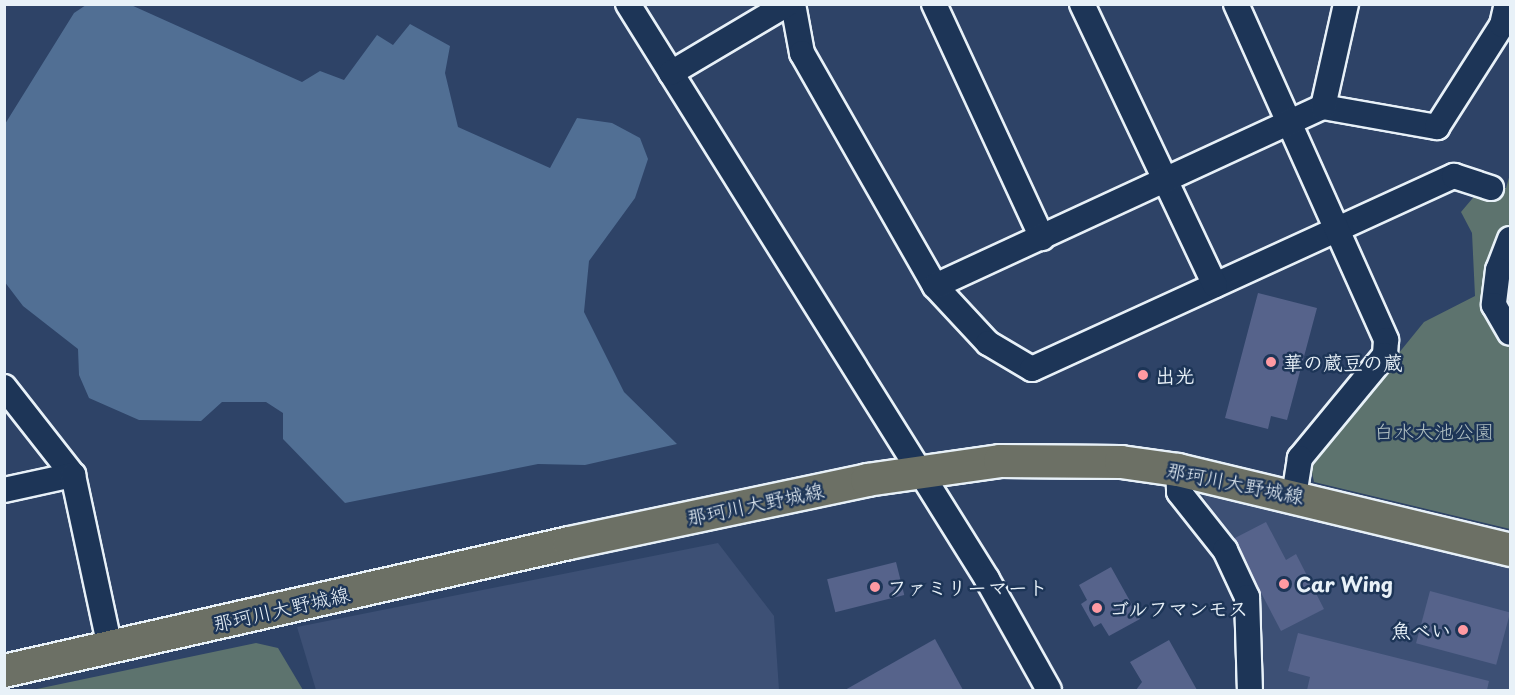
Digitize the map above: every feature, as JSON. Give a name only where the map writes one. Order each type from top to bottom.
[{"type":"main road","name":"那珂川大野城線","points":[[4,670],[110,648],[580,540],[922,473],[1000,461],[1059,460],[1178,470],[1294,494],[1510,550]]},
{"type":"street","points":[[628,4],[922,473],[1049,690]]},
{"type":"street","points":[[671,73],[787,4]]},
{"type":"street","points":[[793,4],[802,53],[935,286],[988,343],[1032,369],[1454,176],[1491,188]]},
{"type":"street","points":[[934,4],[1042,238]]},
{"type":"street","points":[[1082,4],[1164,183],[1215,285]]},
{"type":"street","points":[[1236,4],[1292,125],[1386,340],[1385,355],[1300,458],[1294,494]]},
{"type":"street","points":[[1323,107],[1346,4]]},
{"type":"street","points":[[935,286],[1292,125],[1323,107],[1437,127],[1502,25],[1507,4]]},
{"type":"street","points":[[1510,239],[1498,270],[1494,305],[1510,333]]},
{"type":"street","points":[[4,387],[73,475],[110,648]]},
{"type":"street","points":[[1178,470],[1179,492],[1225,550],[1247,597],[1250,690]]},
{"type":"street","points":[[4,490],[73,475]]},
{"type":"shaded area","points":[[86,5],[131,5],[302,82],[320,71],[344,80],[377,35],[393,45],[410,24],[450,46],[445,73],[458,127],[550,168],[577,118],[612,123],[640,138],[648,159],[635,198],[589,261],[584,312],[624,392],[677,444],[585,465],[538,464],[345,503],[283,439],[283,413],[266,402],[222,402],[201,421],[139,420],[89,398],[79,375],[78,349],[23,306],[4,281],[5,124],[74,13]]},
{"type":"shaded area","points":[[1199,487],[1510,565],[1510,690],[1263,690],[1261,611]]},
{"type":"shaded area","points":[[718,543],[774,616],[779,690],[316,690],[297,627]]},
{"type":"green space","name":"白水大池公園","points":[[1510,174],[1510,529],[1314,482],[1311,468],[1325,444],[1424,322],[1475,296],[1472,233],[1461,212],[1477,193],[1506,188]]},
{"type":"green space","points":[[256,643],[278,648],[303,690],[32,690]]},
{"type":"building","name":"華の蔵豆の蔵","points":[[1258,293],[1317,308],[1287,420],[1271,416],[1268,429],[1225,418]]},
{"type":"building","name":"Car Wing","points":[[1266,522],[1286,560],[1296,554],[1324,609],[1281,631],[1233,539]]},
{"type":"building","points":[[896,562],[904,595],[835,612],[827,579]]},
{"type":"building","points":[[1111,567],[1140,619],[1109,636],[1101,623],[1094,627],[1081,604],[1087,600],[1079,585]]},
{"type":"building","name":"魚べい","points":[[1430,591],[1510,612],[1496,665],[1416,643]]},
{"type":"building","points":[[1298,633],[1489,681],[1487,690],[1307,690],[1310,677],[1288,671]]},
{"type":"building","points":[[935,639],[963,690],[845,690]]},
{"type":"building","points":[[1169,640],[1197,690],[1136,690],[1142,682],[1130,662]]},
{"type":"place","name":"華の蔵豆の蔵","points":[[1271,362]]},
{"type":"place","name":"出光","points":[[1143,375]]},
{"type":"place","name":"Car Wing","points":[[1284,584]]},
{"type":"place","name":"ファミリーマート","points":[[875,587]]},
{"type":"place","name":"ゴルフマンモス","points":[[1097,608]]},
{"type":"place","name":"魚べい","points":[[1463,630]]}]
